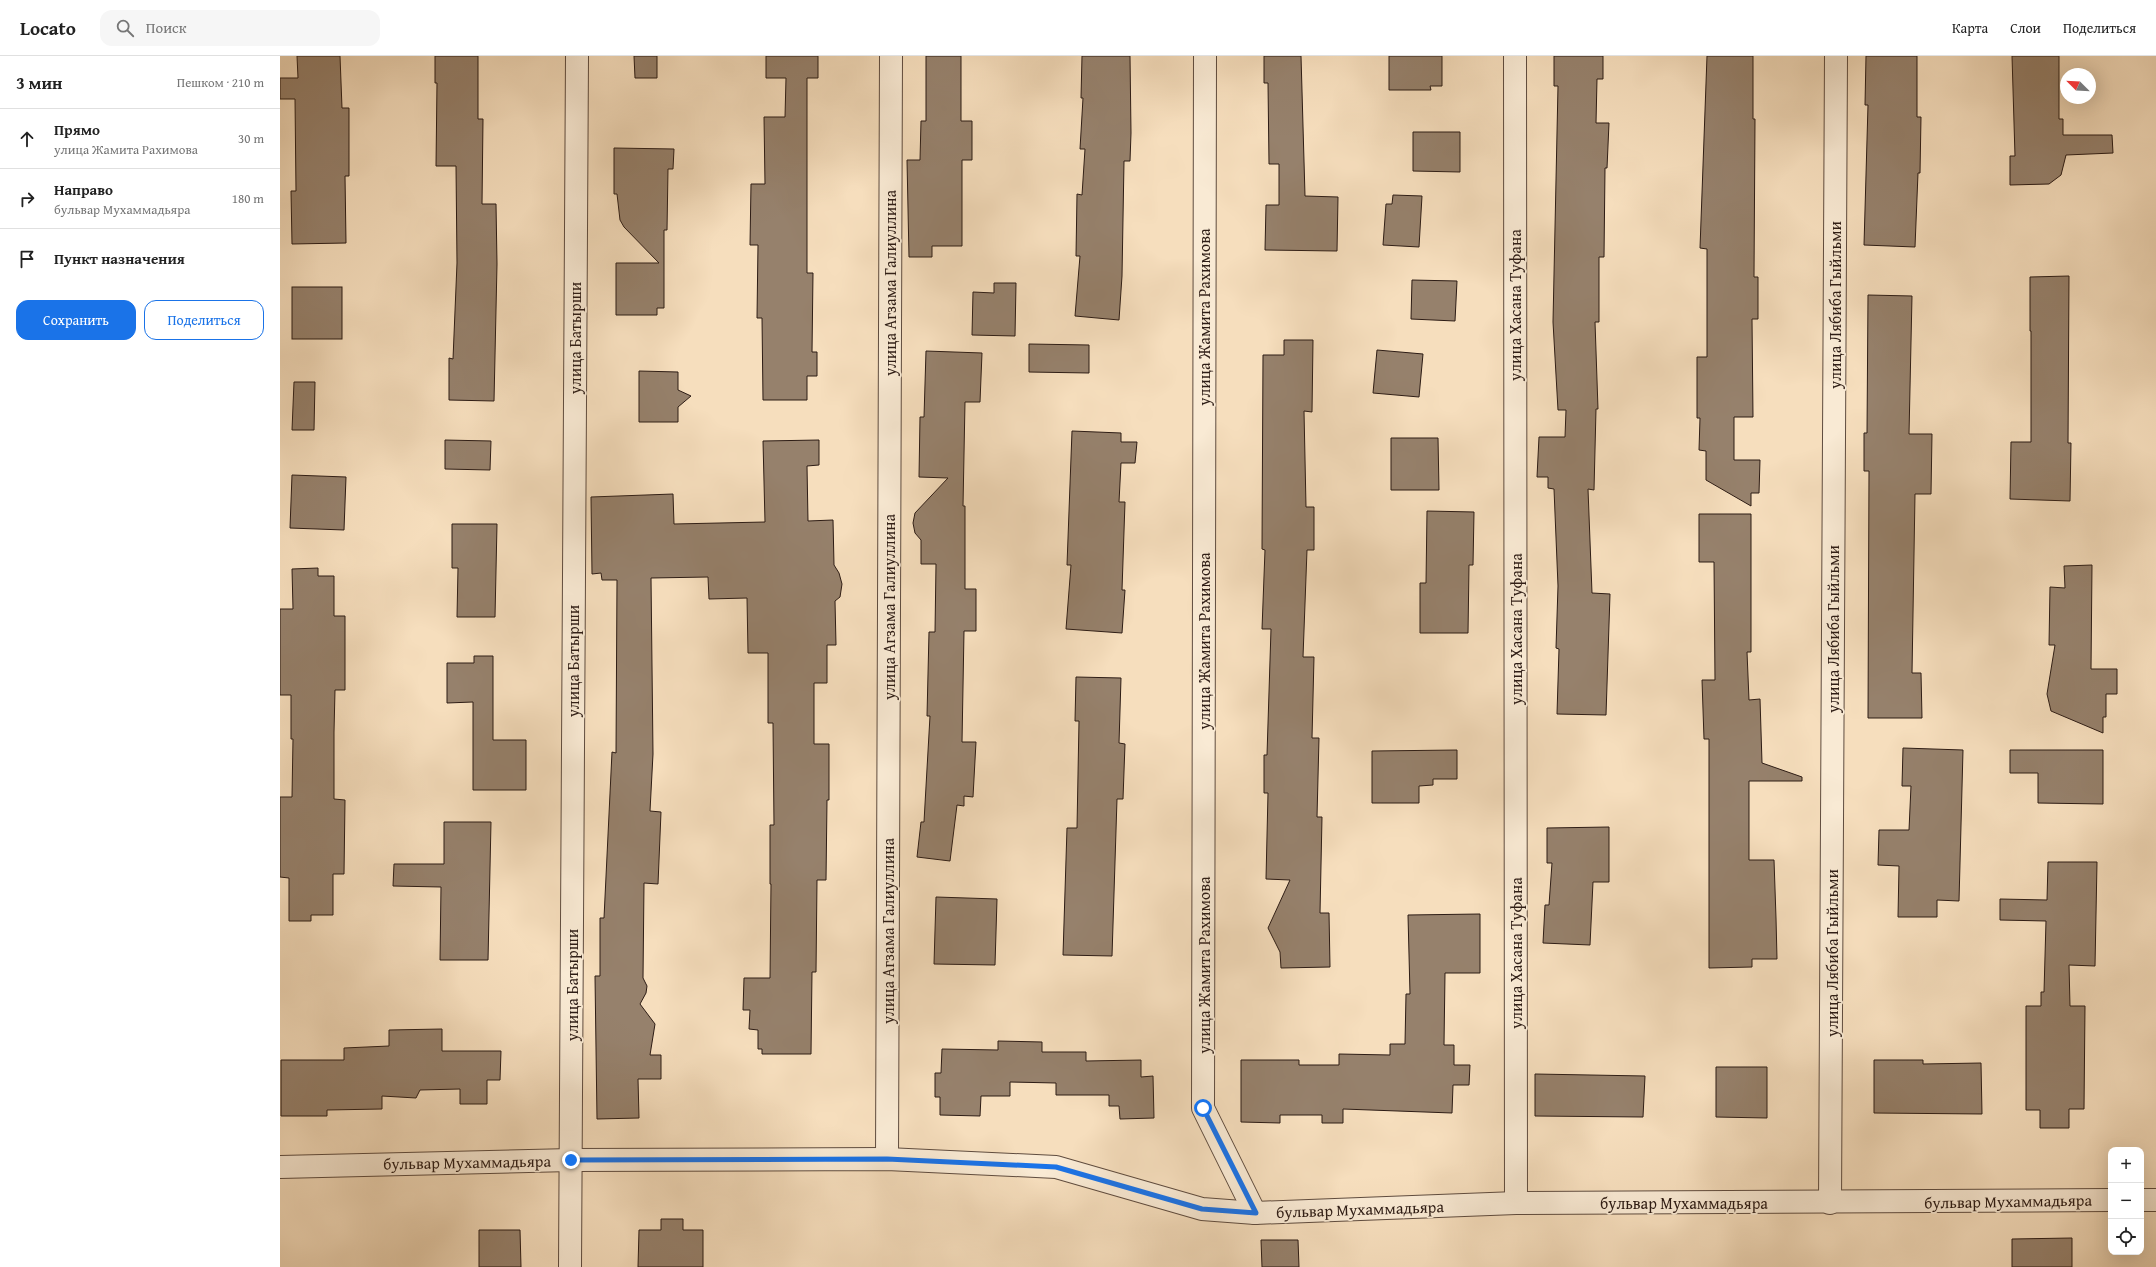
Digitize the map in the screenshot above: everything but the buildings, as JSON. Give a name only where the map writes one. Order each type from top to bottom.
[{"type":"street","name":"улица Батырши","points":[[570,1267],[576,56]]},
{"type":"street","name":"улица Агзама Галиуллина","points":[[887,1159],[891,56]]},
{"type":"street","name":"улица Жамита Рахимова","points":[[1205,56],[1203,1108],[1256,1213]]},
{"type":"street","name":"улица Хасана Туфана","points":[[1515,56],[1516,1203]]},
{"type":"street","name":"улица Лябиба Гыйльми","points":[[1830,1203],[1836,56]]},
{"type":"street","name":"бульвар Мухаммадьяра","points":[[280,1167],[571,1160],[887,1159],[1056,1167],[1202,1209],[1256,1213],[1516,1203],[1830,1203],[2108,1200]]},
{"type":"street","points":[[2144,1200],[2156,1200]]},
{"type":"route","points":[[571,1160],[887,1159],[1056,1167],[1202,1209],[1256,1213],[1203,1108]]}]
